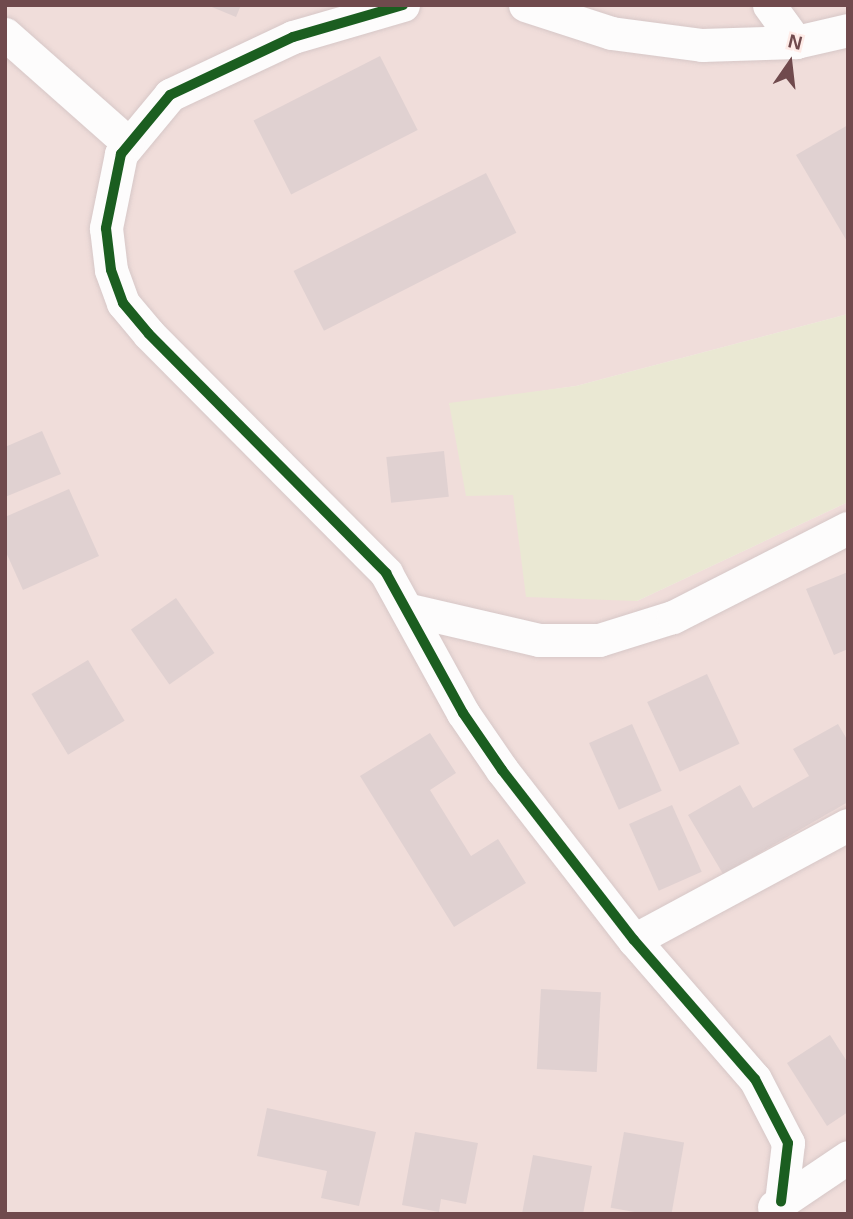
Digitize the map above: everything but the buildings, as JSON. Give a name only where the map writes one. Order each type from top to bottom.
[{"type":"street","points":[[403,5],[293,37],[170,95],[128,143],[111,188],[106,228],[111,270],[123,303],[351,536],[410,610],[471,725],[634,940],[772,1102],[788,1143],[790,1164],[772,1208]]},
{"type":"street","points":[[525,5],[611,33],[702,45],[796,42],[848,30]]},
{"type":"street","points":[[769,5],[796,42]]},
{"type":"street","points":[[5,34],[128,143]]},
{"type":"street","points":[[410,610],[539,640],[599,640],[673,617],[848,528]]},
{"type":"street","points":[[634,940],[848,825]]},
{"type":"street","points":[[772,1208],[848,1157]]},
{"type":"shaded area","points":[[5,5],[848,5],[848,314],[576,386],[449,404],[513,495],[637,601],[848,502],[848,1214],[5,1214]]},
{"type":"shaded area","points":[[848,314],[848,502],[637,601],[526,597],[513,495],[466,496],[449,403],[576,386]]},
{"type":"cycle path","points":[[403,5],[293,37],[170,95],[121,154],[106,228],[111,270],[123,303],[149,334],[386,573],[463,713],[502,770],[634,940],[755,1079],[788,1143],[781,1202]]}]
